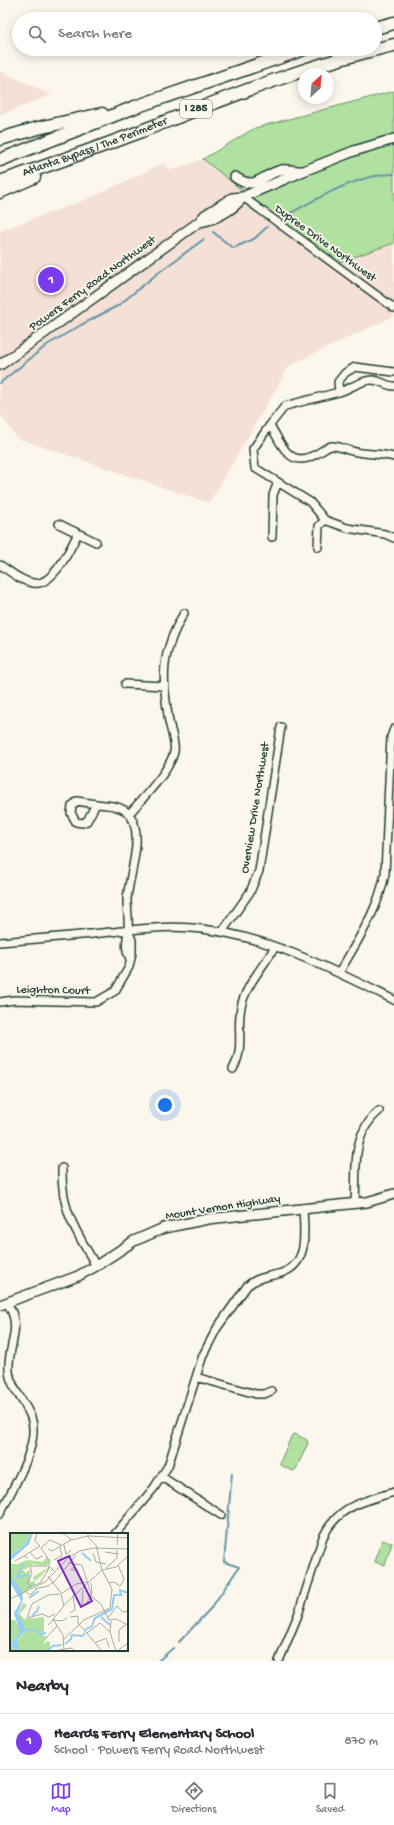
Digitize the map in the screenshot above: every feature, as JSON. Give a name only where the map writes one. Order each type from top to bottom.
[{"type":"highway","points":[[382,26],[394,23]]},
{"type":"highway","name":"Atlanta Bypass / The Perimeter","points":[[382,48],[394,45]]},
{"type":"highway","name":"Atlanta Bypass / The Perimeter","points":[[0,160],[135,107],[284,56]]},
{"type":"highway","name":"Atlanta Bypass / The Perimeter","points":[[0,182],[133,134],[223,99],[351,56]]},
{"type":"highway","points":[[0,139],[38,128],[135,107]]},
{"type":"highway","points":[[0,192],[133,134]]},
{"type":"street","name":"Powers Ferry Road Northwest","points":[[0,365],[199,222],[209,221],[235,206],[243,197],[301,172],[354,151],[394,139]]},
{"type":"street","points":[[235,177],[244,184],[252,183],[282,170],[301,172]]},
{"type":"street","name":"Dupree Drive Northwest","points":[[243,197],[394,308]]},
{"type":"street","points":[[339,392],[338,382],[345,373],[355,367],[394,372]]},
{"type":"street","points":[[394,386],[373,380],[360,383],[339,392],[285,406],[253,449],[255,468],[310,502],[324,520],[347,528],[385,534],[394,538]]},
{"type":"street","points":[[270,425],[290,457],[296,460],[311,457],[332,446],[344,447],[350,451],[384,454],[394,457]]},
{"type":"street","points":[[272,537],[272,494],[278,482]]},
{"type":"street","points":[[318,547],[319,526],[324,520]]},
{"type":"street","points":[[59,524],[96,542]]},
{"type":"street","points":[[0,565],[33,584],[41,582],[47,579],[66,557],[78,533]]},
{"type":"street","points":[[96,804],[121,808],[129,814],[158,781],[174,753],[175,748],[164,686],[164,666],[168,645],[184,613]]},
{"type":"street","points":[[125,684],[164,686]]},
{"type":"street","name":"Overview Drive Northwest","points":[[222,932],[250,892],[259,871],[281,727]]},
{"type":"street","points":[[339,973],[373,914],[382,891],[385,874],[390,758],[394,730]]},
{"type":"street","name":"Leighton Court","points":[[0,1002],[14,1000],[96,1002],[115,991],[129,967],[132,953],[132,940],[128,931],[127,899],[136,839],[133,821],[129,814]]},
{"type":"street","points":[[0,942],[175,927],[201,928],[222,932],[275,947],[339,973],[394,1000]]},
{"type":"street","points":[[233,1069],[240,1053],[240,1016],[242,1003],[275,947]]},
{"type":"street","points":[[354,1204],[359,1140],[366,1124],[379,1112]]},
{"type":"street","points":[[62,1168],[64,1201],[67,1214],[96,1266]]},
{"type":"street","name":"Mount Vernon Highway","points":[[4,1304],[78,1276],[134,1241],[164,1228],[208,1220],[303,1208],[354,1204],[380,1199],[394,1194]]},
{"type":"street","points":[[116,1533],[162,1477],[173,1454],[203,1355],[211,1337],[247,1286],[259,1278],[287,1271],[299,1259],[304,1244],[303,1208]]},
{"type":"street","points":[[0,1514],[31,1449],[34,1429],[32,1418],[12,1382],[9,1373],[9,1362],[15,1325],[13,1314],[4,1304]]},
{"type":"street","points":[[196,1377],[256,1394],[264,1394],[271,1391]]},
{"type":"street","points":[[162,1477],[221,1514]]},
{"type":"street","points":[[279,1661],[298,1615],[323,1537],[328,1527],[346,1508],[359,1502],[394,1492]]},
{"type":"shaded area","points":[[0,71],[52,95],[0,115]]},
{"type":"shaded area","points":[[203,159],[334,264],[394,243],[394,316],[290,365],[209,503],[17,438],[0,414],[0,231],[90,198],[164,163],[171,170]]},
{"type":"green space","points":[[394,91],[394,243],[334,264],[203,159],[255,128]]},
{"type":"green space","points":[[295,1434],[307,1440],[308,1443],[296,1469],[293,1471],[280,1465],[280,1462],[292,1435]]},
{"type":"green space","points":[[382,1540],[392,1543],[385,1565],[375,1562]]},
{"type":"waterway","points":[[285,216],[324,195],[352,183],[366,178],[394,174]]},
{"type":"waterway","points":[[213,232],[233,248],[254,239],[267,227]]},
{"type":"waterway","points":[[0,383],[47,345],[119,305],[158,273],[204,239]]},
{"type":"waterway","points":[[179,1642],[212,1607],[239,1567],[224,1562],[232,1473]]},
{"type":"waterway","points":[[158,1661],[173,1648]]},
{"type":"place","name":"Heards Ferry Elementary School","points":[[51,280]]}]
